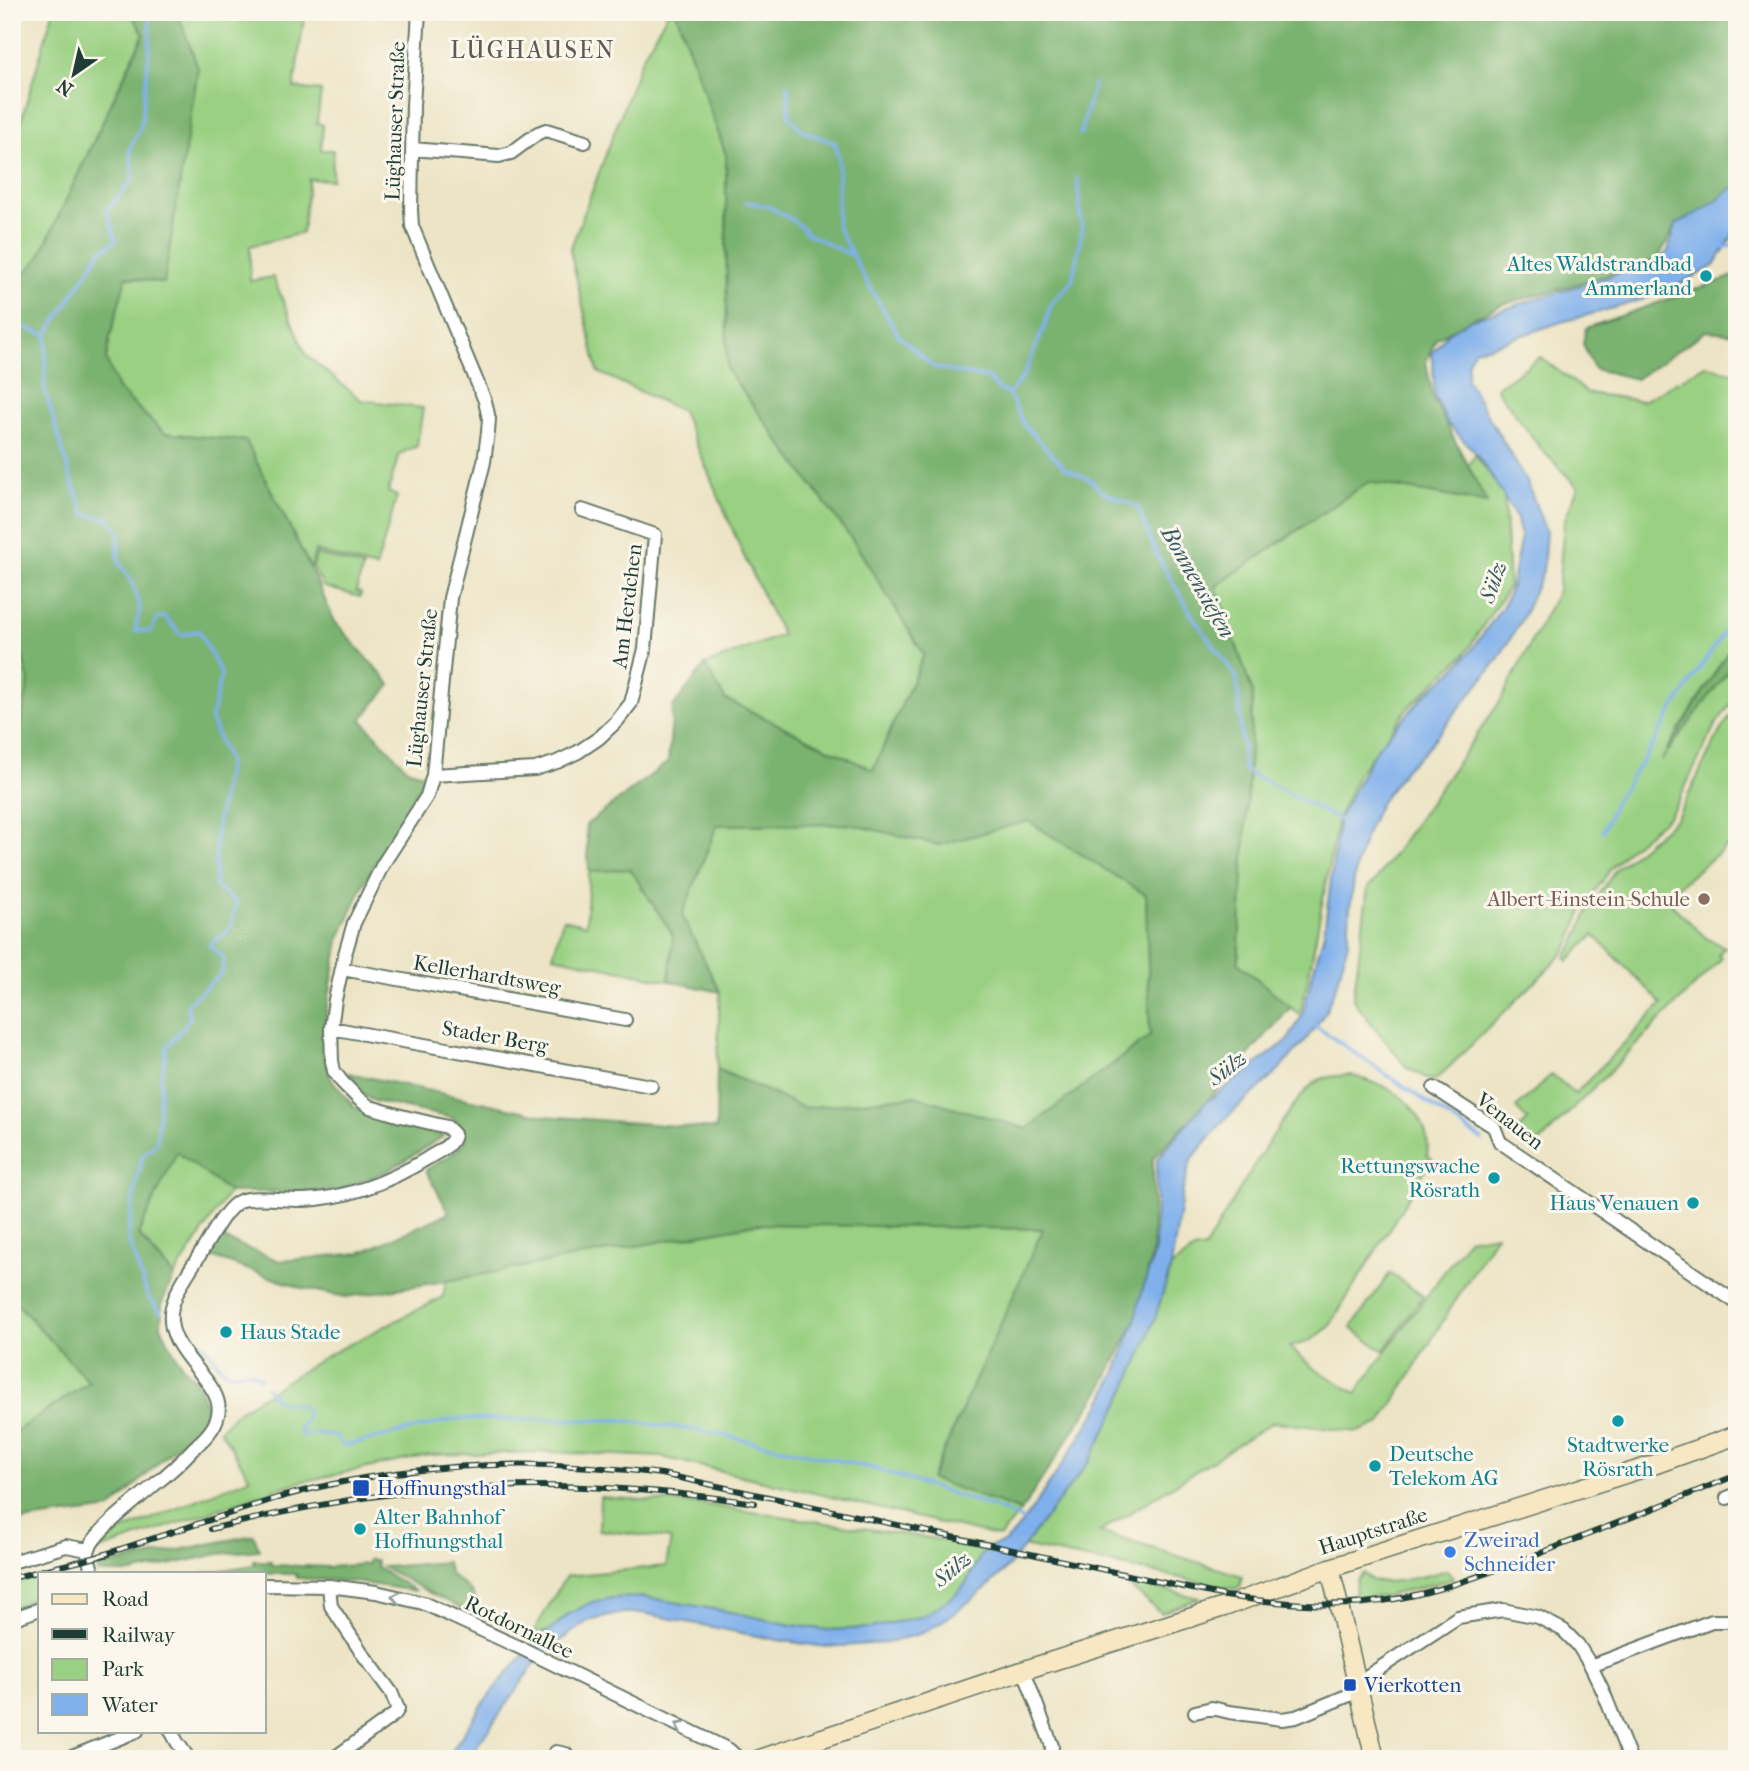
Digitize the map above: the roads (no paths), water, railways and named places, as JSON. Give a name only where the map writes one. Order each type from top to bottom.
[{"type":"main road","name":"Hauptstraße","points":[[760,1759],[1737,1435]]},
{"type":"main road","points":[[1330,1568],[1375,1759]]},
{"type":"street","name":"Lüghauser Straße","points":[[88,1550],[99,1534],[187,1456],[215,1423],[219,1413],[217,1400],[178,1346],[171,1326],[171,1315],[179,1289],[235,1204],[244,1199],[300,1201],[348,1193],[384,1181],[420,1163],[454,1139],[454,1134],[447,1127],[370,1107],[342,1082],[331,1061],[331,1028],[338,984],[354,923],[383,864],[427,796],[433,775],[450,598],[484,461],[489,419],[485,401],[412,226],[412,149],[419,12]]},
{"type":"street","points":[[412,149],[499,156],[511,152],[546,130],[585,142]]},
{"type":"street","name":"Am Herdchen","points":[[433,775],[535,769],[558,762],[579,752],[598,738],[617,721],[631,703],[645,649],[655,535],[582,510]]},
{"type":"street","name":"Kellerhardtsweg","points":[[342,969],[625,1020]]},
{"type":"street","name":"Stader Berg","points":[[331,1028],[652,1086]]},
{"type":"street","name":"Venauen","points":[[1434,1088],[1494,1127],[1500,1142],[1737,1303]]},
{"type":"street","points":[[12,1562],[66,1546],[88,1550],[93,1572]]},
{"type":"street","name":"Rotdornallee","points":[[266,1585],[329,1586],[376,1592],[423,1603],[729,1750],[739,1759]]},
{"type":"street","points":[[329,1586],[331,1606],[391,1692],[398,1709],[389,1719],[333,1759]]},
{"type":"street","points":[[12,1619],[38,1610]]},
{"type":"street","points":[[1195,1712],[1212,1708],[1282,1719],[1296,1717],[1358,1687],[1458,1617],[1503,1610],[1538,1617],[1563,1630],[1578,1645],[1608,1703],[1630,1759]]},
{"type":"street","points":[[1591,1666],[1712,1621],[1737,1621]]},
{"type":"street","points":[[1024,1671],[1052,1746],[1051,1759]]},
{"type":"street","points":[[67,1759],[134,1732]]},
{"type":"street","points":[[171,1732],[189,1759]]},
{"type":"street","points":[[550,1759],[556,1752],[566,1754],[570,1759]]},
{"type":"water","points":[[1737,185],[1737,224],[1714,266],[1663,293],[1475,349],[1468,361],[1467,380],[1527,482],[1546,532],[1543,571],[1522,619],[1497,661],[1424,752],[1406,768],[1379,805],[1366,834],[1356,867],[1348,942],[1338,981],[1325,1013],[1305,1041],[1275,1074],[1224,1120],[1191,1160],[1183,1190],[1171,1267],[1142,1353],[1090,1460],[1010,1565],[955,1613],[923,1633],[886,1643],[826,1647],[642,1613],[623,1613],[588,1621],[547,1650],[468,1759],[448,1759],[480,1708],[534,1643],[569,1614],[592,1602],[644,1597],[791,1625],[828,1630],[871,1628],[923,1616],[954,1596],[965,1585],[981,1555],[990,1547],[1006,1542],[1025,1520],[1099,1407],[1135,1322],[1155,1251],[1157,1159],[1204,1104],[1288,1040],[1303,1014],[1324,933],[1339,818],[1376,749],[1424,696],[1469,653],[1503,606],[1511,587],[1521,537],[1517,519],[1489,472],[1473,450],[1448,424],[1435,397],[1432,353],[1448,333],[1469,320],[1659,261],[1668,251],[1676,224],[1703,210]]},
{"type":"waterway","points":[[147,12],[150,22],[149,53],[141,126],[130,148],[133,180],[107,210],[116,241],[100,252],[47,335],[44,387],[72,482],[85,515],[108,518],[119,532],[118,561],[132,581],[140,608],[135,631],[151,631],[157,619],[164,616],[181,635],[199,631],[221,674],[211,720],[228,761],[216,832],[215,886],[236,902],[231,928],[209,945],[224,958],[222,973],[187,1004],[190,1019],[167,1047],[161,1079],[157,1143],[143,1155],[128,1238],[148,1297],[161,1312]]},
{"type":"waterway","points":[[1080,134],[1094,84]]},
{"type":"waterway","name":"Bonnensiefen","points":[[788,85],[789,116],[803,131],[835,143],[839,159],[837,226],[899,336],[935,368],[988,378],[998,389],[1009,394],[1024,425],[1065,468],[1091,480],[1101,491],[1138,507],[1156,554],[1195,620],[1237,678],[1244,770],[1342,821]]},
{"type":"waterway","points":[[1009,394],[1024,375],[1051,304],[1072,282],[1082,231],[1077,178]]},
{"type":"waterway","points":[[746,202],[768,206],[796,222],[808,234],[849,254]]},
{"type":"waterway","points":[[1723,248],[1737,244]]},
{"type":"waterway","points":[[12,322],[46,335]]},
{"type":"waterway","points":[[1603,831],[1614,803],[1737,612]]},
{"type":"waterway","points":[[1314,1025],[1482,1140]]},
{"type":"waterway","points":[[184,1330],[208,1350],[224,1370],[233,1373],[250,1372],[261,1378]]},
{"type":"waterway","points":[[267,1388],[278,1400],[297,1405],[308,1412],[299,1430],[304,1437],[311,1433],[335,1435],[344,1446],[455,1419],[620,1420],[703,1431],[876,1469],[996,1508],[1026,1522]]},
{"type":"railway","points":[[99,1556],[277,1498],[324,1486],[420,1470],[468,1466],[565,1466],[662,1474],[1225,1596],[1289,1603],[1353,1604],[1412,1596],[1463,1582],[1737,1475]]},
{"type":"railway","points":[[211,1529],[351,1500],[408,1492],[477,1487],[596,1488],[675,1493],[755,1503]]},
{"type":"railway","points":[[12,1578],[109,1554]]},
{"type":"place","name":"Altes Waldstrandbad Ammerland","points":[[1706,276]]},
{"type":"place","name":"Albert-Einstein-Schule","points":[[1704,899]]},
{"type":"place","name":"Rettungswache Rösrath","points":[[1494,1178]]},
{"type":"place","name":"Haus Venauen","points":[[1693,1203]]},
{"type":"place","name":"Haus Stade","points":[[226,1332]]},
{"type":"place","name":"Stadtwerke Rösrath","points":[[1618,1421]]},
{"type":"place","name":"Deutsche Telekom AG","points":[[1375,1466]]},
{"type":"place","name":"Hoffnungsthal","points":[[361,1488]]},
{"type":"place","name":"Alter Bahnhof Hoffnungsthal","points":[[360,1529]]},
{"type":"place","name":"Zweirad Schneider","points":[[1450,1552]]},
{"type":"place","name":"Vierkotten","points":[[1350,1685]]},
{"type":"district","name":"LÜGHAUSEN","points":[[533,50]]},
{"type":"water label","name":"Sülz","points":[[1493,582]]},
{"type":"water label","name":"Sülz","points":[[1227,1068]]},
{"type":"water label","name":"Sülz","points":[[952,1569]]}]
